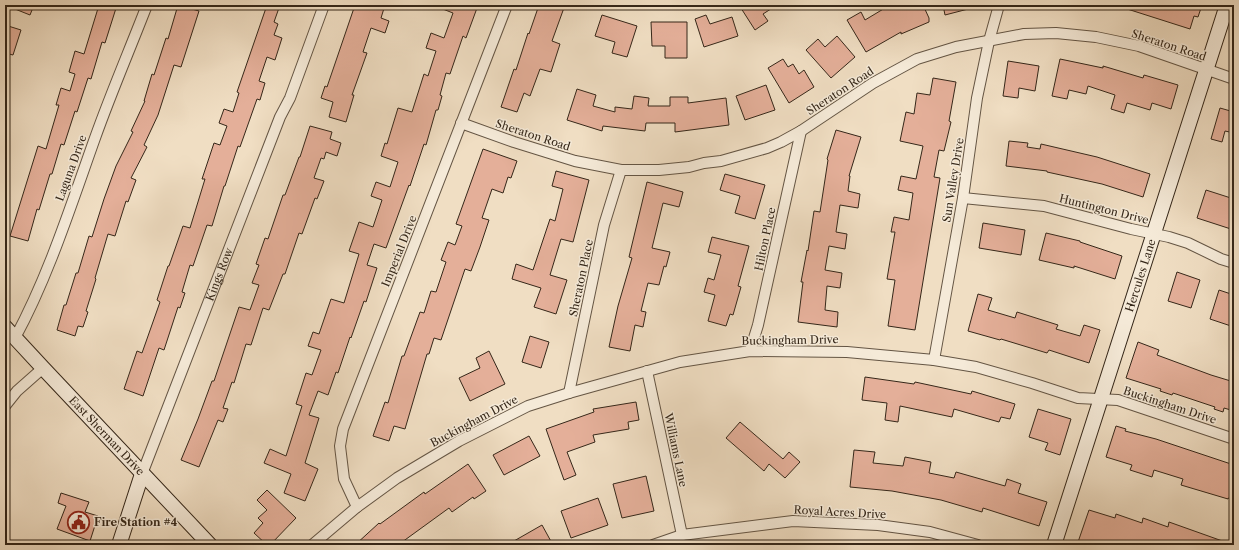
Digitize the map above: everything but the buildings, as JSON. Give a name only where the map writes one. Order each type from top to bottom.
[{"type":"street","name":"Laguna Drive","points":[[16,338],[39,289],[147,5]]},
{"type":"street","name":"Kings Row","points":[[120,545],[142,474],[280,117],[290,98],[324,5]]},
{"type":"street","name":"Imperial Drive","points":[[358,507],[344,479],[340,446],[343,429],[507,5]]},
{"type":"street","name":"Sun Valley Drive","points":[[934,360],[963,198],[978,98],[989,41],[999,5]]},
{"type":"street","name":"Hercules Lane","points":[[1054,545],[1227,5]]},
{"type":"street","name":"Sheraton Road","points":[[461,123],[514,142],[575,161],[621,170],[659,170],[689,167],[721,161],[767,148],[801,131],[872,83],[917,59],[956,47],[1024,34],[1056,33],[1096,37],[1139,46],[1234,80]]},
{"type":"street","name":"Hilton Place","points":[[750,351],[758,325],[801,131]]},
{"type":"street","name":"Sheraton Place","points":[[569,393],[604,225],[621,170]]},
{"type":"street","name":"Huntington Drive","points":[[963,198],[1044,206],[1131,229],[1154,233],[1188,243],[1221,259],[1234,263]]},
{"type":"street","name":"East Sherman Drive","points":[[5,327],[210,545]]},
{"type":"street","name":"Buckingham Drive","points":[[312,545],[358,507],[397,478],[459,441],[528,406],[680,362],[750,351],[847,352],[934,360],[976,367],[1078,398],[1118,400],[1234,439]]},
{"type":"street","points":[[5,406],[17,391],[43,368]]},
{"type":"street","name":"Williams Lane","points":[[647,371],[682,535]]},
{"type":"street","name":"Royal Acres Drive","points":[[653,545],[682,535],[794,521],[878,525],[930,532],[978,545]]},
{"type":"place","name":"Fire Station #4","points":[[78,522]]}]
